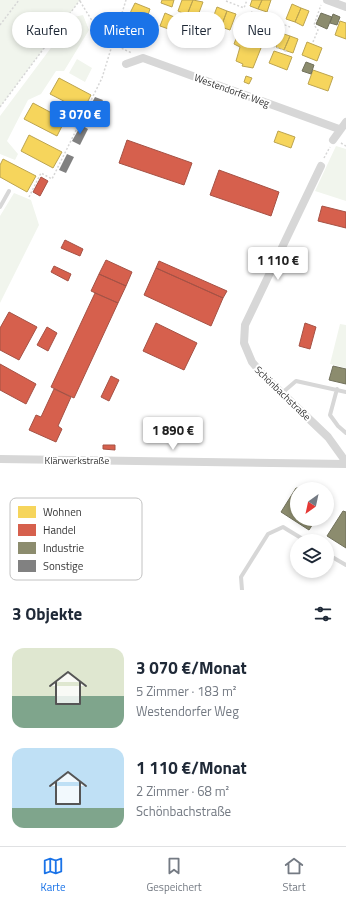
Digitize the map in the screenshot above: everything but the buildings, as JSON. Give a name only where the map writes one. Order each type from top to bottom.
[{"type":"street","points":[[327,0],[346,7]]},
{"type":"street","points":[[126,64],[143,58]]},
{"type":"street","name":"Westendorfer Weg","points":[[143,58],[339,130]]},
{"type":"street","points":[[333,140],[346,122]]},
{"type":"street","name":"Schönbachstraße","points":[[321,166],[245,325],[244,343],[252,362],[328,437],[346,463]]},
{"type":"street","name":"Klärwerkstraße","points":[[0,459],[346,463]]},
{"type":"lane","points":[[0,207],[9,191]]},
{"type":"lane","points":[[282,393],[296,381],[346,392]]},
{"type":"lane","points":[[337,389],[330,415],[338,426],[346,433]]},
{"type":"lane","points":[[242,590],[241,577],[268,534],[283,527],[294,534]]},
{"type":"lane","points":[[334,558],[346,565]]},
{"type":"path","points":[[0,25],[19,0]]},
{"type":"path","points":[[0,107],[80,0],[90,18]]},
{"type":"path","points":[[123,12],[126,0]]},
{"type":"path","points":[[226,1],[244,8],[247,0]]},
{"type":"path","points":[[314,42],[318,30],[314,25],[323,0]]},
{"type":"path","points":[[285,25],[290,27]]},
{"type":"path","points":[[29,197],[41,173],[52,179],[102,78],[113,48]]},
{"type":"path","points":[[122,48],[143,58]]},
{"type":"path","points":[[278,48],[288,52]]},
{"type":"path","points":[[321,166],[333,140]]},
{"type":"shaded area","points":[[0,0],[80,0],[71,12],[12,12],[12,48],[44,48],[0,107]]},
{"type":"shaded area","points":[[82,15],[89,30],[82,41]]},
{"type":"shaded area","points":[[51,48],[78,48],[64,71],[56,71],[41,94],[28,100],[7,141],[18,154],[15,160],[0,154],[0,116]]},
{"type":"shaded area","points":[[77,59],[92,68],[85,82],[69,73]]},
{"type":"shaded area","points":[[336,146],[346,149],[346,201],[315,191]]},
{"type":"shaded area","points":[[14,193],[31,200],[39,225],[0,303],[0,216]]},
{"type":"shaded area","points":[[340,324],[346,325],[346,368],[330,364]]}]
